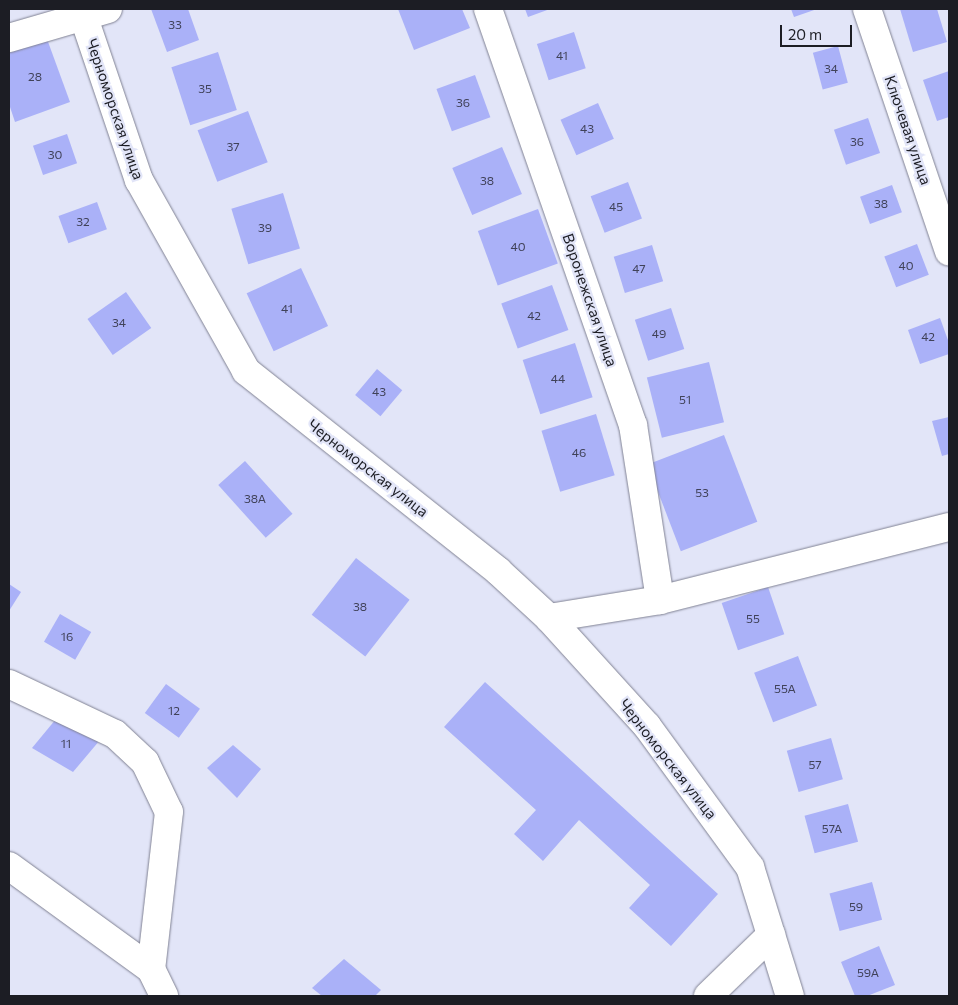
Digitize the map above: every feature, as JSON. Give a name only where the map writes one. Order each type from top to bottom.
[{"type":"street","name":"Воронежская улица","points":[[488,9],[633,425],[660,600]]},
{"type":"street","name":"Ключевая улица","points":[[867,9],[949,251]]},
{"type":"street","points":[[9,38],[91,12]]},
{"type":"street","name":"Черноморская улица","points":[[91,12],[138,180],[246,371],[498,571],[550,618],[647,726],[750,867],[771,936]]},
{"type":"street","points":[[550,618],[660,600],[949,528]]},
{"type":"street","points":[[9,684],[115,734],[145,762],[169,812],[150,969]]},
{"type":"street","points":[[9,866],[150,969],[164,996]]},
{"type":"street","points":[[708,996],[771,936],[790,996]]},
{"type":"building","points":[[151,9],[188,9],[199,40],[167,52]]},
{"type":"building","points":[[398,9],[462,9],[470,28],[414,50]]},
{"type":"building","points":[[525,9],[550,9],[528,17]]},
{"type":"building","points":[[791,9],[817,9],[794,17]]},
{"type":"building","points":[[900,9],[937,9],[947,42],[913,52]]},
{"type":"building","points":[[574,32],[586,68],[549,80],[537,44]]},
{"type":"building","points":[[47,39],[70,102],[15,122],[9,104],[9,53]]},
{"type":"building","points":[[838,46],[848,83],[823,89],[813,53]]},
{"type":"building","points":[[218,52],[237,110],[190,125],[171,67]]},
{"type":"building","points":[[949,71],[949,117],[937,121],[923,80]]},
{"type":"building","points":[[475,75],[490,117],[452,131],[436,89]]},
{"type":"building","points":[[598,103],[614,139],[576,155],[561,120]]},
{"type":"building","points":[[248,111],[268,162],[217,182],[198,130]]},
{"type":"building","points":[[868,118],[880,153],[846,165],[834,130]]},
{"type":"building","points":[[67,134],[77,163],[43,175],[33,146]]},
{"type":"building","points":[[502,147],[522,194],[472,215],[452,168]]},
{"type":"building","points":[[628,182],[642,218],[605,233],[591,196]]},
{"type":"building","points":[[892,185],[902,212],[870,224],[860,197]]},
{"type":"building","points":[[283,193],[300,248],[248,264],[231,209]]},
{"type":"building","points":[[97,202],[107,229],[68,243],[58,216]]},
{"type":"building","points":[[538,209],[558,264],[498,285],[478,231]]},
{"type":"building","points":[[917,244],[929,275],[896,287],[884,257]]},
{"type":"building","points":[[652,245],[663,281],[625,293],[614,257]]},
{"type":"building","points":[[301,268],[328,326],[274,351],[247,293]]},
{"type":"building","points":[[552,285],[568,330],[518,349],[501,303]]},
{"type":"building","points":[[126,292],[151,328],[113,355],[87,319]]},
{"type":"building","points":[[671,308],[684,349],[648,361],[635,320]]},
{"type":"building","points":[[940,318],[949,343],[949,354],[920,364],[908,330]]},
{"type":"building","points":[[575,343],[593,397],[540,414],[523,360]]},
{"type":"building","points":[[709,362],[724,422],[662,438],[647,377]]},
{"type":"building","points":[[377,369],[402,390],[380,416],[355,395]]},
{"type":"building","points":[[596,414],[615,475],[560,492],[541,431]]},
{"type":"building","points":[[949,417],[949,454],[942,456],[932,421]]},
{"type":"building","points":[[724,435],[757,522],[681,551],[647,464]]},
{"type":"building","points":[[245,461],[293,514],[266,538],[218,485]]},
{"type":"building","points":[[356,558],[410,600],[365,657],[312,615]]},
{"type":"building","points":[[9,584],[21,592],[9,611]]},
{"type":"building","points":[[768,587],[784,634],[738,650],[722,603]]},
{"type":"building","points":[[60,614],[91,632],[75,660],[44,642]]},
{"type":"building","points":[[798,656],[817,705],[773,722],[754,673]]},
{"type":"building","points":[[485,682],[718,894],[671,946],[629,908],[650,885],[579,820],[543,861],[514,834],[536,810],[444,727]]},
{"type":"building","points":[[166,684],[200,709],[179,738],[145,713]]},
{"type":"building","points":[[56,719],[100,740],[73,772],[32,748]]},
{"type":"building","points":[[831,738],[843,779],[799,792],[787,751]]},
{"type":"building","points":[[233,745],[261,769],[237,798],[207,768]]},
{"type":"building","points":[[848,804],[858,842],[815,853],[805,816]]},
{"type":"building","points":[[872,882],[882,920],[840,931],[829,893]]},
{"type":"building","points":[[879,946],[895,985],[867,996],[855,996],[841,962]]},
{"type":"building","points":[[344,959],[381,990],[375,996],[322,996],[312,988]]}]
